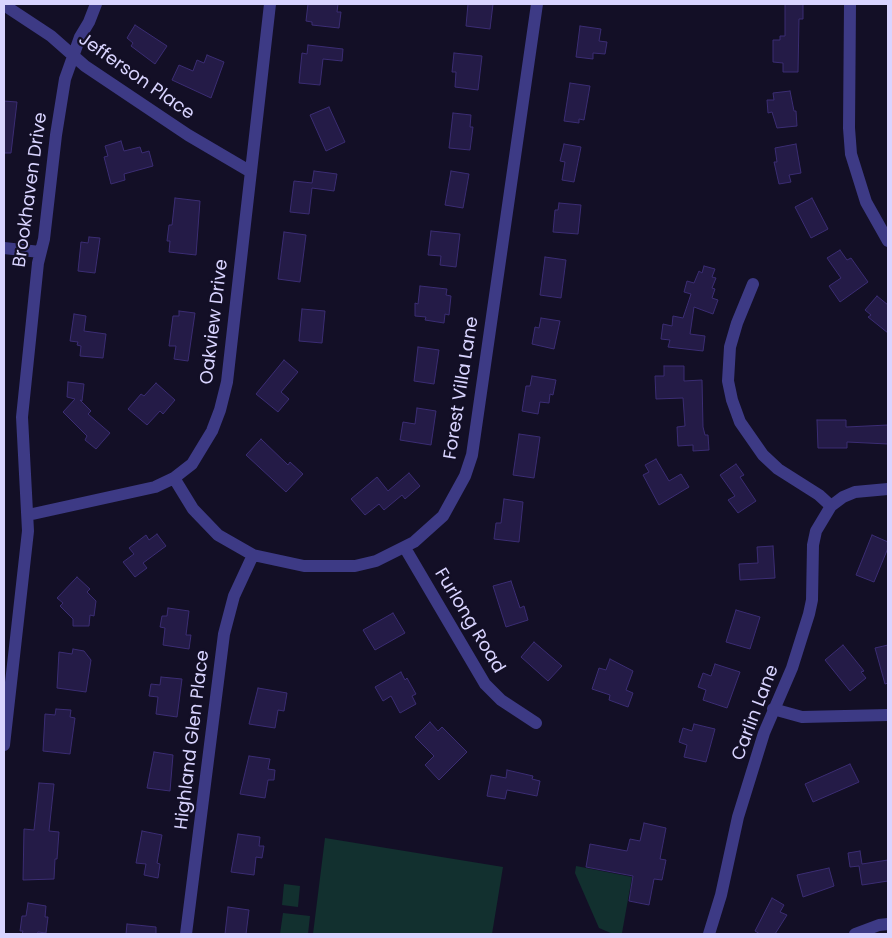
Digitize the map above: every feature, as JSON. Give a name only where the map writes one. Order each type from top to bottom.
[{"type":"street","name":"Brookhaven Drive","points":[[4,745],[28,515],[22,453],[22,404],[40,252],[44,239],[65,79],[72,56],[96,4]]},
{"type":"street","name":"Oakview Drive","points":[[28,515],[155,487],[174,478],[192,464],[201,451],[220,410],[227,382],[270,4]]},
{"type":"street","name":"Forest Villa Lane","points":[[174,478],[193,509],[218,535],[253,555],[295,565],[354,566],[376,561],[405,548],[430,530],[443,516],[459,490],[472,455],[537,4]]},
{"type":"street","points":[[850,4],[849,128],[851,154],[866,202],[888,241]]},
{"type":"street","name":"Jefferson Place","points":[[4,5],[51,36],[72,56],[188,135],[251,172]]},
{"type":"street","points":[[4,248],[40,252]]},
{"type":"street","points":[[754,284],[737,323],[730,347],[728,381],[740,422],[763,455],[778,469],[819,495],[831,506],[855,492],[888,489]]},
{"type":"street","name":"Carlin Lane","points":[[709,934],[721,895],[738,817],[773,709],[792,668],[809,614],[812,600],[813,545],[819,524],[831,506]]},
{"type":"street","name":"Furlong Road","points":[[405,548],[485,684],[501,700],[536,723]]},
{"type":"street","name":"Highland Glen Place","points":[[186,934],[224,634],[234,596],[253,555]]},
{"type":"street","points":[[773,709],[802,717],[888,715]]},
{"type":"street","points":[[855,934],[879,925],[888,924]]},
{"type":"green space","points":[[325,838],[503,867],[492,934],[313,934]]},
{"type":"green space","points":[[576,866],[632,877],[622,933],[613,934],[599,928],[575,873]]},
{"type":"green space","points":[[284,884],[300,886],[298,907],[282,905]]},
{"type":"green space","points":[[283,913],[310,916],[308,934],[280,934]]},
{"type":"building","points":[[308,4],[338,4],[337,12],[341,12],[339,28],[312,25],[312,22],[306,21]]},
{"type":"building","points":[[468,4],[493,4],[490,29],[466,26]]},
{"type":"building","points":[[785,4],[803,4],[803,19],[799,19],[798,72],[783,72],[783,63],[773,62],[773,40],[780,40],[780,36],[785,36]]},
{"type":"building","points":[[135,25],[167,46],[155,64],[131,46],[133,43],[127,38]]},
{"type":"building","points":[[580,26],[601,29],[599,41],[607,42],[605,54],[593,53],[593,59],[576,57]]},
{"type":"building","points":[[308,45],[343,49],[342,61],[323,59],[320,85],[299,83],[302,53],[307,54]]},
{"type":"building","points":[[454,53],[482,56],[478,90],[455,87],[456,72],[452,72]]},
{"type":"building","points":[[207,55],[224,62],[211,98],[172,80],[179,65],[193,71],[197,60],[204,63]]},
{"type":"building","points":[[570,83],[590,86],[584,120],[579,119],[579,123],[564,121]]},
{"type":"building","points":[[790,91],[794,111],[796,111],[797,126],[777,128],[772,112],[768,113],[767,100],[774,100],[773,93]]},
{"type":"building","points":[[4,101],[17,102],[11,153],[4,153]]},
{"type":"building","points":[[329,107],[345,142],[326,151],[310,115]]},
{"type":"building","points":[[453,113],[471,115],[470,127],[473,127],[470,150],[449,148]]},
{"type":"building","points":[[121,141],[124,151],[140,147],[142,153],[149,151],[153,166],[124,174],[125,180],[111,184],[104,157],[108,156],[105,146]]},
{"type":"building","points":[[564,144],[581,147],[574,182],[562,180],[565,162],[560,161]]},
{"type":"building","points":[[796,144],[801,173],[789,175],[791,182],[779,184],[774,162],[777,162],[775,148]]},
{"type":"building","points":[[314,171],[337,174],[334,191],[312,188],[309,214],[290,212],[294,181],[312,183]]},
{"type":"building","points":[[451,171],[469,174],[463,208],[445,205]]},
{"type":"building","points":[[175,198],[200,201],[196,255],[169,252],[170,241],[167,241],[169,225],[172,225]]},
{"type":"building","points":[[812,198],[828,229],[811,238],[795,207]]},
{"type":"building","points":[[559,203],[581,205],[578,234],[553,232],[555,210],[558,210]]},
{"type":"building","points":[[431,231],[460,234],[456,267],[440,265],[441,256],[428,255]]},
{"type":"building","points":[[284,232],[306,235],[300,282],[278,279]]},
{"type":"building","points":[[89,237],[100,238],[95,273],[78,271],[81,242],[88,243]]},
{"type":"building","points":[[840,250],[847,260],[851,258],[868,282],[840,302],[829,286],[841,278],[827,258]]},
{"type":"building","points":[[545,257],[566,260],[561,298],[540,295]]},
{"type":"building","points":[[704,266],[715,269],[712,277],[716,278],[712,288],[715,289],[712,298],[718,300],[713,314],[694,307],[690,334],[705,336],[703,351],[668,347],[670,340],[661,339],[663,324],[672,326],[673,316],[683,318],[691,294],[684,292],[687,281],[694,283],[699,271],[702,273]]},
{"type":"building","points":[[420,286],[447,289],[446,295],[451,296],[449,315],[445,314],[444,323],[425,320],[426,317],[415,316],[415,303],[418,304]]},
{"type":"building","points":[[877,296],[888,305],[888,333],[868,317],[871,315],[865,310]]},
{"type":"building","points":[[302,309],[325,311],[322,343],[299,341]]},
{"type":"building","points":[[179,311],[195,313],[188,361],[174,359],[176,346],[169,346],[173,316],[179,316]]},
{"type":"building","points":[[74,314],[86,316],[84,331],[106,334],[103,358],[80,356],[81,346],[77,345],[78,342],[70,341]]},
{"type":"building","points":[[541,318],[560,321],[554,349],[532,344],[535,327],[539,328]]},
{"type":"building","points":[[418,347],[439,350],[434,384],[414,381]]},
{"type":"building","points":[[284,360],[298,372],[281,392],[289,399],[278,412],[256,394]]},
{"type":"building","points":[[664,366],[684,366],[684,381],[702,380],[703,427],[705,435],[708,435],[709,450],[693,451],[693,445],[678,446],[677,427],[685,426],[683,398],[656,399],[655,376],[664,376]]},
{"type":"building","points":[[532,376],[556,380],[553,395],[550,394],[549,403],[540,402],[538,414],[522,411],[526,386],[530,386]]},
{"type":"building","points":[[68,382],[84,384],[82,401],[80,400],[91,411],[88,414],[110,433],[96,449],[85,440],[87,436],[63,412],[75,399],[67,397]]},
{"type":"building","points":[[156,383],[175,400],[163,414],[160,411],[147,425],[128,409],[141,394],[144,396]]},
{"type":"building","points":[[417,408],[436,411],[431,445],[400,440],[403,422],[415,424]]},
{"type":"building","points":[[817,420],[846,420],[846,427],[888,425],[888,444],[847,442],[847,448],[818,448]]},
{"type":"building","points":[[519,434],[540,437],[534,478],[513,475]]},
{"type":"building","points":[[261,439],[288,465],[290,462],[303,474],[286,492],[246,455]]},
{"type":"building","points":[[656,459],[669,481],[681,474],[689,487],[659,505],[643,475],[649,472],[645,465]]},
{"type":"building","points":[[736,464],[744,475],[740,477],[756,501],[738,513],[728,500],[735,496],[720,475]]},
{"type":"building","points":[[409,473],[420,486],[405,499],[402,495],[384,510],[379,504],[365,515],[351,499],[377,477],[388,491]]},
{"type":"building","points":[[504,499],[523,502],[519,542],[494,539],[496,523],[501,523]]},
{"type":"building","points":[[157,534],[166,546],[143,563],[147,568],[135,577],[123,562],[134,554],[129,548],[146,535],[149,540]]},
{"type":"building","points":[[872,535],[888,542],[888,548],[874,582],[856,575]]},
{"type":"building","points":[[773,546],[775,578],[740,580],[739,564],[758,563],[757,547]]},
{"type":"building","points":[[77,577],[90,589],[87,592],[96,601],[94,616],[90,615],[89,626],[73,626],[73,619],[60,606],[63,603],[57,598]]},
{"type":"building","points":[[511,581],[520,608],[524,606],[528,620],[506,627],[493,586]]},
{"type":"building","points":[[168,608],[189,611],[186,635],[191,635],[189,649],[163,645],[165,628],[160,627],[162,616],[167,616]]},
{"type":"building","points":[[736,610],[760,617],[750,649],[726,642]]},
{"type":"building","points":[[393,613],[405,633],[375,650],[363,630]]},
{"type":"building","points":[[534,642],[562,666],[548,681],[521,657]]},
{"type":"building","points":[[843,645],[864,671],[861,672],[866,678],[850,691],[825,660]]},
{"type":"building","points":[[888,645],[888,683],[885,684],[875,648]]},
{"type":"building","points":[[73,649],[84,651],[91,660],[86,692],[57,688],[59,652],[72,654]]},
{"type":"building","points":[[610,659],[633,671],[626,690],[633,693],[628,707],[609,700],[610,695],[592,689],[599,668],[606,670]]},
{"type":"building","points":[[715,664],[740,672],[727,708],[703,700],[706,690],[698,687],[703,673],[711,676]]},
{"type":"building","points":[[401,672],[405,680],[407,678],[416,694],[412,696],[416,704],[400,713],[391,696],[383,701],[375,687]]},
{"type":"building","points":[[161,677],[182,679],[177,717],[156,714],[158,697],[149,696],[151,684],[160,685]]},
{"type":"building","points":[[258,688],[287,693],[284,711],[278,710],[275,728],[249,724]]},
{"type":"building","points":[[56,709],[71,710],[70,717],[75,718],[70,754],[43,751],[45,714],[55,715]]},
{"type":"building","points":[[430,722],[438,731],[442,727],[467,752],[439,780],[425,765],[434,756],[415,737]]},
{"type":"building","points":[[694,724],[715,729],[706,762],[684,757],[687,745],[679,742],[683,728],[692,731]]},
{"type":"building","points":[[154,752],[173,755],[170,791],[147,788]]},
{"type":"building","points":[[249,756],[270,759],[268,769],[275,770],[274,780],[268,780],[265,798],[240,794]]},
{"type":"building","points":[[850,764],[859,782],[813,802],[805,784]]},
{"type":"building","points":[[507,770],[533,776],[532,779],[540,781],[537,796],[507,790],[505,799],[487,796],[491,775],[506,778]]},
{"type":"building","points":[[39,783],[54,784],[49,831],[59,832],[54,879],[23,880],[24,829],[34,830]]},
{"type":"building","points":[[644,823],[666,828],[660,859],[666,860],[662,880],[654,879],[649,905],[629,901],[633,876],[586,867],[590,844],[627,851],[630,839],[640,841]]},
{"type":"building","points":[[142,831],[162,835],[157,863],[160,864],[158,878],[144,875],[146,864],[136,863]]},
{"type":"building","points":[[238,834],[260,837],[259,846],[264,846],[262,858],[256,857],[254,875],[231,872]]},
{"type":"building","points":[[860,851],[862,864],[888,860],[888,881],[862,885],[859,866],[850,867],[848,853]]},
{"type":"building","points":[[829,868],[834,886],[803,897],[797,875]]},
{"type":"building","points":[[772,898],[784,905],[780,912],[787,915],[775,934],[760,934],[755,931]]},
{"type":"building","points":[[28,903],[46,906],[45,917],[48,917],[46,933],[22,934],[23,931],[20,931],[22,916],[26,916]]},
{"type":"building","points":[[228,907],[249,910],[246,934],[225,934]]},
{"type":"building","points":[[127,924],[156,927],[156,934],[126,934]]}]
